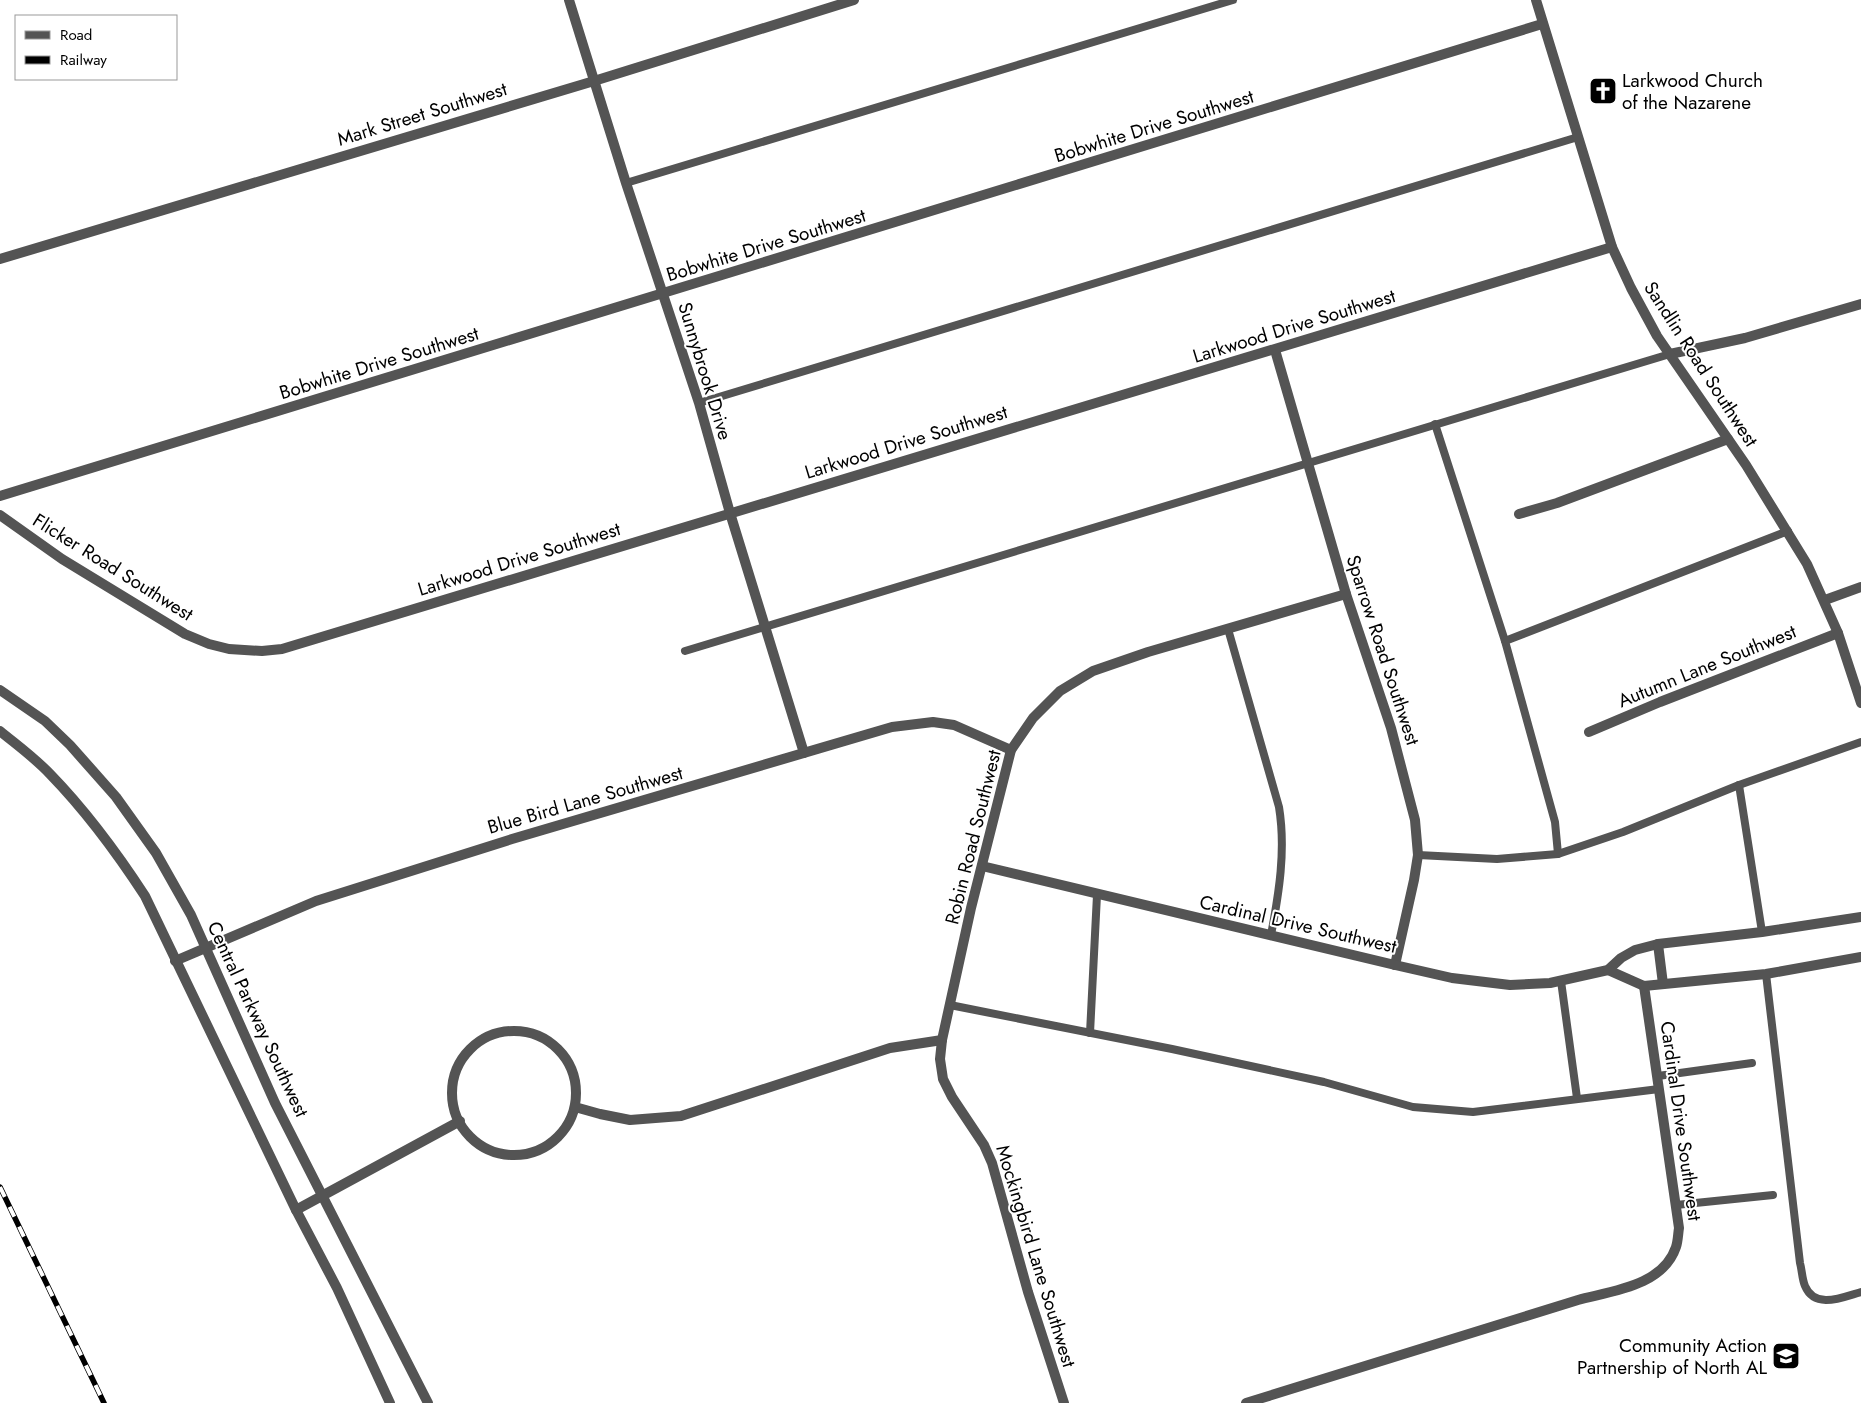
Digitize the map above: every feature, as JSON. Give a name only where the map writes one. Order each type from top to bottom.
[{"type":"street","name":"Sunnybrook Drive","points":[[569,0],[626,183],[699,403],[730,513],[804,754]]},
{"type":"street","name":"Mark Street Southwest","points":[[0,259],[594,81],[854,0]]},
{"type":"street","name":"Sandlin Road Southwest","points":[[1536,0],[1612,247],[1630,288],[1657,336],[1728,439],[1788,531],[1807,564],[1838,632],[1861,703]]},
{"type":"street","name":"Bobwhite Drive Southwest","points":[[0,496],[663,295],[1542,24]]},
{"type":"street","name":"Larkwood Drive Southwest","points":[[209,644],[245,650],[282,649],[1612,247]]},
{"type":"street","points":[[1670,354],[1745,338],[1861,304]]},
{"type":"street","name":"Sparrow Road Southwest","points":[[1275,350],[1346,594],[1391,728],[1415,820],[1418,855],[1395,965]]},
{"type":"street","points":[[1519,514],[1557,503],[1728,439]]},
{"type":"street","name":"Flicker Road Southwest","points":[[0,515],[62,559],[185,634],[209,644]]},
{"type":"street","points":[[1825,600],[1861,588]]},
{"type":"street","name":"Robin Road Southwest","points":[[952,1097],[943,1079],[940,1059],[942,1040],[994,812],[1011,750],[1033,718],[1060,690],[1094,671],[1346,594]]},
{"type":"street","name":"Autumn Lane Southwest","points":[[1589,732],[1838,632]]},
{"type":"street","name":"Central Parkway Southwest","points":[[0,690],[44,721],[93,770],[116,797],[156,853],[183,900],[206,947],[275,1104],[428,1403]]},
{"type":"street","name":"Blue Bird Lane Southwest","points":[[175,961],[316,901],[512,838],[892,727],[933,722],[954,725],[1011,750]]},
{"type":"street","points":[[0,731],[50,773],[101,834],[145,896],[296,1210],[337,1288],[390,1403]]},
{"type":"street","name":"Cardinal Drive Southwest","points":[[982,866],[1097,895],[1452,978],[1510,985],[1550,984],[1608,970],[1621,958],[1635,950],[1658,944],[1762,932],[1861,917]]},
{"type":"street","points":[[1658,944],[1663,984]]},
{"type":"street","points":[[1608,970],[1644,986],[1766,974],[1861,957]]},
{"type":"street","name":"Cardinal Drive Southwest","points":[[1246,1403],[1650,1278],[1666,1265],[1676,1247],[1679,1228],[1644,986]]},
{"type":"street","points":[[518,1030],[539,1035],[557,1047],[570,1065],[576,1085],[575,1107],[568,1125],[556,1139],[539,1149],[521,1155],[502,1154],[484,1147],[468,1135],[460,1121],[452,1099],[454,1077],[462,1058],[477,1042],[497,1033],[518,1030]]},
{"type":"street","points":[[575,1107],[630,1120],[680,1116],[890,1048],[942,1040]]},
{"type":"street","name":"Mockingbird Lane Southwest","points":[[952,1097],[974,1128],[992,1163],[1028,1292],[1064,1403]]},
{"type":"street","points":[[296,1210],[460,1121]]},
{"type":"lane","points":[[626,183],[1233,0]]},
{"type":"lane","points":[[699,403],[1578,137]]},
{"type":"lane","points":[[685,651],[1670,354]]},
{"type":"lane","points":[[1435,424],[1505,641],[1555,822],[1558,854]]},
{"type":"lane","points":[[1505,641],[1788,531]]},
{"type":"lane","points":[[1228,629],[1279,807],[1282,830],[1281,879],[1271,935]]},
{"type":"lane","points":[[1418,855],[1497,859],[1558,854],[1623,832],[1739,785],[1861,742]]},
{"type":"lane","points":[[1739,785],[1762,932]]},
{"type":"lane","points":[[1090,1033],[1097,895]]},
{"type":"lane","points":[[1766,974],[1800,1263],[1805,1287],[1814,1298],[1828,1301],[1861,1292]]},
{"type":"lane","points":[[1561,981],[1577,1098]]},
{"type":"lane","points":[[950,1005],[1324,1082],[1413,1107],[1473,1112],[1659,1089]]},
{"type":"lane","points":[[1658,1076],[1752,1063]]},
{"type":"lane","points":[[1676,1205],[1773,1195]]},
{"type":"railway","points":[[0,1187],[104,1403]]},
{"type":"place","name":"Larkwood Church of the Nazarene","points":[[1603,91]]},
{"type":"place","name":"Community Action Partnership of North AL","points":[[1786,1356]]}]
